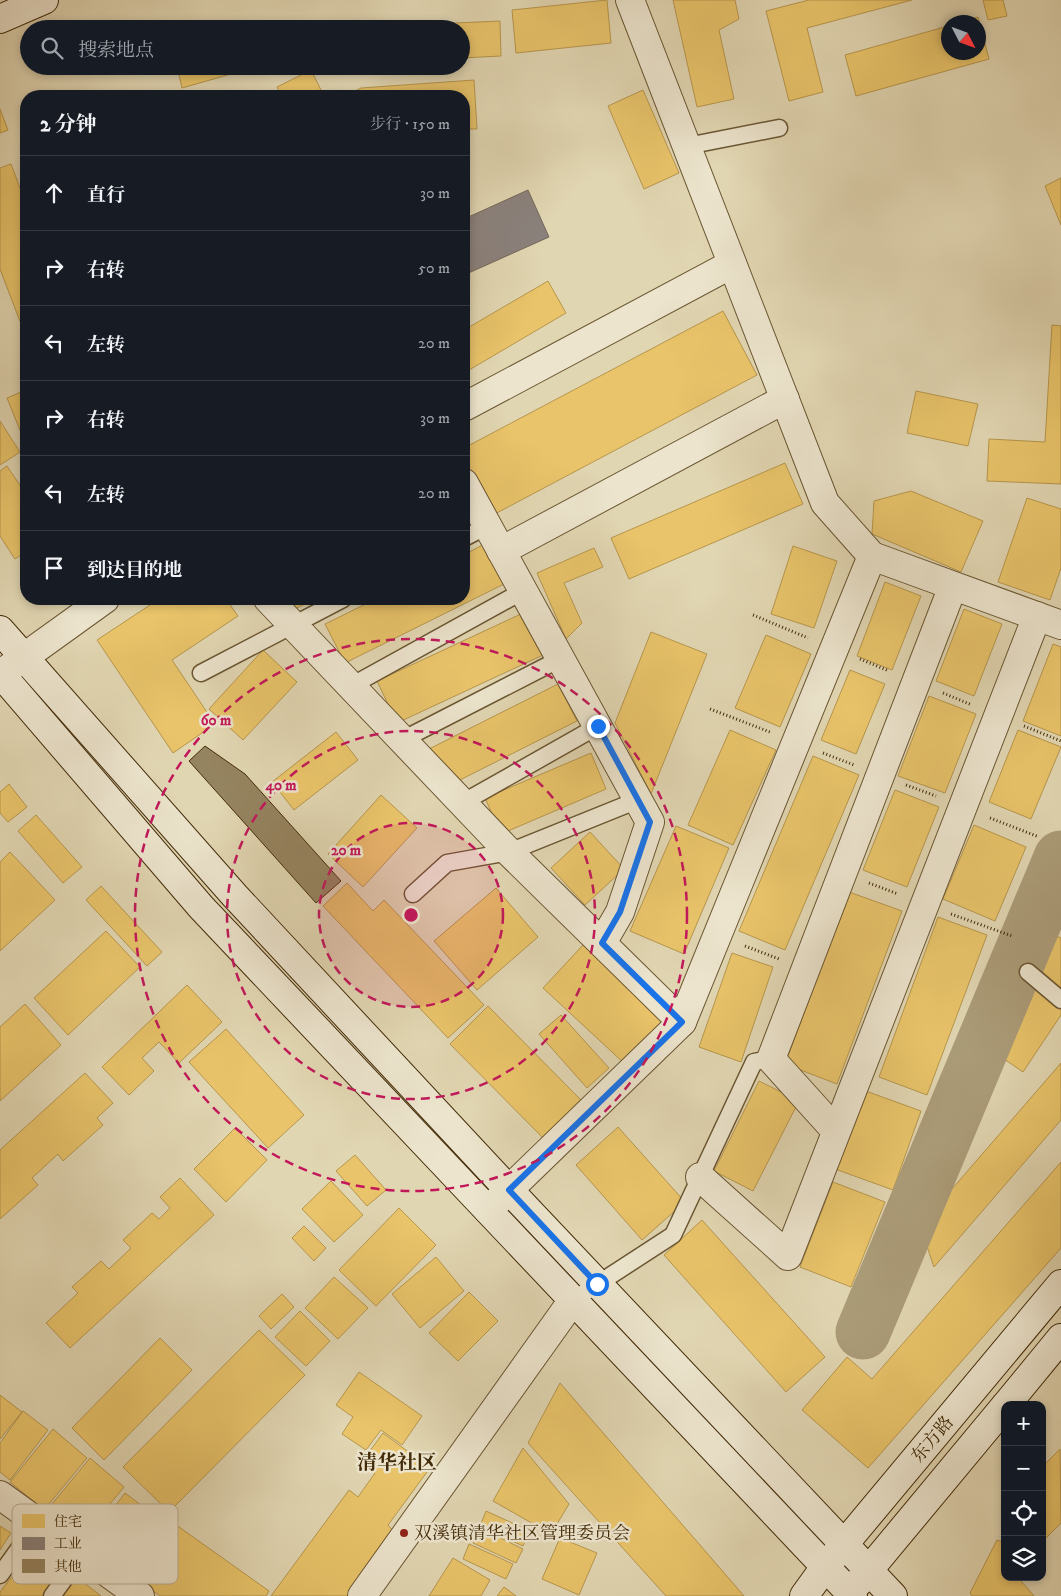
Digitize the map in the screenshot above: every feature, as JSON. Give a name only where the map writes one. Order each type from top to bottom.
[{"type":"street","points":[[0,18],[44,0]]},
{"type":"street","points":[[630,0],[825,503],[872,556],[1054,620],[836,1131],[788,1256],[700,1177]]},
{"type":"street","points":[[470,404],[732,264]]},
{"type":"street","points":[[501,551],[785,399]]},
{"type":"street","points":[[470,508],[476,532],[501,551],[650,822],[620,912],[602,943]]},
{"type":"street","points":[[488,1210],[682,1022],[872,556]]},
{"type":"street","points":[[836,1131],[771,1059],[954,586]]},
{"type":"street","points":[[97,605],[0,674],[201,907],[850,1595]]},
{"type":"street","points":[[274,605],[509,852],[682,1022]]},
{"type":"street","points":[[0,630],[235,896],[597,1284],[893,1596]]},
{"type":"street","name":"东方路","points":[[804,1596],[825,1567],[1061,1284]]},
{"type":"street","points":[[362,1596],[573,1300]]},
{"type":"street","name":"东方路","points":[[1008,1401],[1061,1338]]},
{"type":"street","name":"东方路","points":[[850,1595],[1001,1410]]},
{"type":"street","points":[[0,1495],[13,1504]]},
{"type":"street","points":[[120,1584],[132,1594]]},
{"type":"lane","points":[[687,146],[779,128]]},
{"type":"lane","points":[[351,686],[523,591]]},
{"type":"lane","points":[[201,673],[331,605]]},
{"type":"lane","points":[[402,740],[560,659]]},
{"type":"lane","points":[[462,803],[598,726]]},
{"type":"lane","points":[[413,894],[447,863],[509,852],[638,800]]},
{"type":"lane","points":[[1028,972],[1061,1000]]},
{"type":"lane","points":[[573,1300],[673,1235],[754,1062],[771,1059]]},
{"type":"lane","points":[[0,1576],[12,1559]]},
{"type":"lane","points":[[52,1596],[61,1584]]},
{"type":"path","points":[[718,935],[805,970]]},
{"type":"building: 住宅","points":[[607,0],[611,43],[516,53],[512,10]]},
{"type":"building: 住宅","points":[[673,0],[735,0],[739,19],[719,30],[734,99],[697,107]]},
{"type":"building: 住宅","points":[[809,0],[912,0],[807,28],[823,92],[789,101],[766,11]]},
{"type":"building: 住宅","points":[[983,0],[1003,0],[1007,16],[988,20]]},
{"type":"building: 住宅","points":[[500,21],[501,56],[470,58],[470,22]]},
{"type":"building: 住宅","points":[[941,28],[941,60],[985,60],[856,96],[845,55]]},
{"type":"building: 住宅","points":[[986,48],[989,59],[986,60]]},
{"type":"building: 住宅","points":[[179,75],[228,75],[182,88]]},
{"type":"building: 住宅","points":[[301,75],[314,75],[321,90],[279,90],[277,87]]},
{"type":"building: 住宅","points":[[474,80],[477,129],[470,129],[470,90],[357,90],[361,88]]},
{"type":"building: 住宅","points":[[643,90],[679,173],[644,189],[608,106]]},
{"type":"building: 住宅","points":[[0,109],[8,130],[0,133]]},
{"type":"building: 住宅","points":[[11,164],[20,188],[20,321],[0,269],[0,168]]},
{"type":"building: 住宅","points":[[1061,178],[1061,225],[1045,186]]},
{"type":"building: 住宅","points":[[548,281],[566,313],[470,369],[470,326]]},
{"type":"building: 住宅","points":[[723,311],[757,375],[493,515],[470,471],[470,445]]},
{"type":"building: 住宅","points":[[1052,325],[1061,326],[1061,484],[987,481],[989,439],[1045,442]]},
{"type":"building: 住宅","points":[[916,391],[978,404],[968,446],[907,433]]},
{"type":"building: 住宅","points":[[20,393],[20,430],[7,398]]},
{"type":"building: 住宅","points":[[0,421],[20,452],[0,465]]},
{"type":"building: 住宅","points":[[785,463],[803,504],[629,579],[611,538]]},
{"type":"building: 住宅","points":[[7,466],[20,485],[20,556],[15,559],[0,536],[0,471]]},
{"type":"building: 住宅","points":[[911,491],[983,521],[961,572],[872,534],[874,501]]},
{"type":"building: 住宅","points":[[1027,498],[1061,509],[1061,568],[1050,600],[998,582]]},
{"type":"building: 住宅","points":[[484,544],[504,584],[470,601],[470,552]]},
{"type":"building: 住宅","points":[[793,546],[837,561],[814,628],[771,614]]},
{"type":"building: 住宅","points":[[594,548],[603,567],[564,583],[582,623],[566,639],[537,573]]},
{"type":"building: 住宅","points":[[885,582],[921,596],[892,670],[857,656]]},
{"type":"building: 住宅","points":[[150,605],[230,605],[238,616],[172,660],[215,724],[173,753],[97,640]]},
{"type":"building: 住宅","points":[[281,605],[303,605],[285,614]]},
{"type":"building: 住宅","points":[[364,605],[462,605],[345,663],[325,624]]},
{"type":"building: 住宅","points":[[964,609],[1002,624],[974,696],[936,681]]},
{"type":"building: 住宅","points":[[523,613],[543,655],[397,723],[377,681]]},
{"type":"building: 住宅","points":[[651,632],[707,654],[651,794],[615,723]]},
{"type":"building: 住宅","points":[[766,635],[811,654],[780,727],[735,708]]},
{"type":"building: 住宅","points":[[1053,644],[1061,647],[1061,736],[1023,721]]},
{"type":"building: 住宅","points":[[263,650],[297,682],[243,740],[209,709]]},
{"type":"building: 住宅","points":[[850,670],[885,684],[856,754],[821,740]]},
{"type":"building: 住宅","points":[[558,684],[577,721],[448,786],[429,749]]},
{"type":"building: 住宅","points":[[929,696],[976,714],[945,793],[898,776]]},
{"type":"building: 住宅","points":[[730,730],[776,750],[733,845],[688,825]]},
{"type":"building: 住宅","points":[[1018,730],[1061,747],[1031,819],[989,802]]},
{"type":"building: 住宅","points":[[336,732],[358,760],[294,810],[272,782]]},
{"type":"building: 住宅","points":[[591,753],[606,789],[501,834],[485,798]]},
{"type":"building: 住宅","points":[[813,756],[859,775],[785,950],[739,931]]},
{"type":"building: 住宅","points":[[9,784],[27,807],[8,822],[0,813],[0,792]]},
{"type":"building: 住宅","points":[[895,790],[939,807],[907,887],[863,870]]},
{"type":"building: 住宅","points":[[381,795],[417,828],[363,887],[328,854]]},
{"type":"building: 住宅","points":[[36,815],[82,867],[63,883],[18,831]]},
{"type":"building: 住宅","points":[[974,825],[1026,847],[995,921],[943,899]]},
{"type":"building: 住宅","points":[[676,826],[729,848],[684,954],[630,931]]},
{"type":"building: 住宅","points":[[590,832],[624,869],[585,905],[551,868]]},
{"type":"building: 住宅","points":[[10,852],[55,900],[0,951],[0,862]]},
{"type":"building: 住宅","points":[[347,883],[373,911],[384,900],[484,1005],[448,1038],[323,906]]},
{"type":"building: 住宅","points":[[101,886],[162,952],[147,966],[86,900]]},
{"type":"building: 住宅","points":[[496,888],[538,937],[477,990],[434,941]]},
{"type":"building: 住宅","points":[[849,892],[902,911],[837,1084],[785,1064]]},
{"type":"building: 住宅","points":[[938,917],[987,935],[927,1095],[879,1077]]},
{"type":"building: 住宅","points":[[106,931],[140,967],[68,1035],[34,998]]},
{"type":"building: 住宅","points":[[1053,934],[1061,938],[1061,988],[1036,966]]},
{"type":"building: 住宅","points":[[583,945],[666,1021],[626,1065],[543,988]]},
{"type":"building: 住宅","points":[[732,953],[773,967],[741,1062],[699,1047]]},
{"type":"building: 住宅","points":[[187,985],[222,1022],[179,1063],[159,1042],[142,1058],[154,1071],[129,1095],[102,1067]]},
{"type":"building: 住宅","points":[[1029,986],[1061,1008],[1061,1015],[1023,1072],[988,1048]]},
{"type":"building: 住宅","points":[[25,1004],[61,1045],[0,1101],[0,1027]]},
{"type":"building: 住宅","points":[[488,1006],[585,1104],[547,1142],[450,1044]]},
{"type":"building: 住宅","points":[[561,1015],[609,1068],[587,1088],[539,1034]]},
{"type":"building: 住宅","points":[[226,1029],[304,1115],[268,1148],[189,1062]]},
{"type":"building: 住宅","points":[[1061,1063],[1061,1120],[934,1267],[920,1226]]},
{"type":"building: 住宅","points":[[85,1073],[113,1103],[97,1118],[103,1125],[63,1161],[58,1154],[32,1178],[38,1185],[0,1219],[0,1150]]},
{"type":"building: 住宅","points":[[759,1081],[799,1101],[753,1191],[714,1171]]},
{"type":"building: 住宅","points":[[863,1090],[921,1111],[893,1190],[835,1169]]},
{"type":"building: 住宅","points":[[618,1127],[685,1202],[642,1240],[576,1165]]},
{"type":"building: 住宅","points":[[235,1128],[267,1160],[226,1202],[194,1169]]},
{"type":"building: 住宅","points":[[355,1155],[386,1190],[367,1206],[336,1171]]},
{"type":"building: 住宅","points":[[1061,1162],[1061,1248],[868,1468],[802,1410],[847,1357],[872,1379]]},
{"type":"building: 住宅","points":[[180,1178],[214,1215],[70,1348],[46,1323],[78,1293],[72,1287],[101,1261],[109,1269],[131,1248],[123,1240],[152,1213],[159,1219],[170,1208],[160,1197]]},
{"type":"building: 住宅","points":[[331,1181],[363,1215],[334,1242],[302,1209]]},
{"type":"building: 住宅","points":[[833,1182],[885,1202],[851,1287],[800,1267]]},
{"type":"building: 住宅","points":[[399,1208],[436,1245],[376,1306],[339,1270]]},
{"type":"building: 住宅","points":[[702,1220],[825,1357],[786,1392],[664,1255]]},
{"type":"building: 住宅","points":[[304,1226],[326,1248],[314,1261],[292,1238]]},
{"type":"building: 住宅","points":[[436,1257],[464,1291],[420,1328],[392,1294]]},
{"type":"building: 住宅","points":[[334,1277],[368,1308],[338,1339],[305,1308]]},
{"type":"building: 住宅","points":[[469,1292],[498,1321],[458,1361],[429,1333]]},
{"type":"building: 住宅","points":[[282,1294],[294,1307],[271,1329],[259,1316]]},
{"type":"building: 住宅","points":[[300,1311],[330,1341],[306,1366],[275,1337]]},
{"type":"building: 住宅","points":[[259,1330],[305,1375],[177,1504],[161,1504],[123,1467]]},
{"type":"building: 住宅","points":[[160,1338],[192,1370],[104,1460],[72,1428]]},
{"type":"building: 住宅","points":[[359,1372],[422,1416],[402,1445],[381,1430],[366,1450],[342,1434],[353,1417],[336,1405]]},
{"type":"building: 住宅","points":[[560,1383],[744,1596],[666,1596],[528,1443]]},
{"type":"building: 住宅","points":[[0,1395],[22,1412],[0,1439]]},
{"type":"building: 住宅","points":[[23,1411],[48,1430],[10,1480],[0,1472],[0,1443]]},
{"type":"building: 住宅","points":[[53,1429],[87,1458],[49,1504],[37,1504],[10,1482]]},
{"type":"building: 住宅","points":[[383,1433],[430,1468],[388,1525],[394,1532],[348,1596],[271,1596],[349,1490],[358,1497],[375,1473],[361,1463]]},
{"type":"building: 住宅","points":[[523,1448],[569,1504],[551,1534],[493,1501]]},
{"type":"building: 住宅","points":[[1060,1449],[1061,1523],[1046,1538],[1046,1491],[1046,1463]]},
{"type":"building: 住宅","points":[[90,1458],[124,1487],[110,1504],[52,1504]]},
{"type":"building: 住宅","points":[[125,1493],[140,1504],[117,1504]]},
{"type":"building: 住宅","points":[[486,1511],[530,1531],[523,1546],[480,1526]]},
{"type":"building: 住宅","points":[[0,1526],[11,1533],[0,1550]]},
{"type":"building: 住宅","points":[[178,1526],[269,1591],[266,1596],[160,1596],[144,1584],[178,1584]]},
{"type":"building: 住宅","points":[[480,1528],[523,1549],[516,1563],[473,1543]]},
{"type":"building: 住宅","points":[[560,1538],[597,1553],[579,1595],[542,1579]]},
{"type":"building: 住宅","points":[[997,1540],[1001,1542],[1001,1581],[1021,1581],[1034,1596],[972,1596],[970,1593]]},
{"type":"building: 住宅","points":[[469,1544],[513,1564],[506,1579],[463,1559]]},
{"type":"building: 住宅","points":[[453,1558],[490,1580],[481,1596],[429,1596]]},
{"type":"building: 住宅","points":[[12,1577],[12,1584],[53,1584],[44,1596],[0,1596],[0,1592]]},
{"type":"building: 住宅","points":[[69,1584],[85,1584],[101,1596],[60,1596]]},
{"type":"building: 住宅","points":[[504,1587],[516,1596],[497,1596]]},
{"type":"building: 工业","points":[[528,190],[549,237],[470,272],[470,216]]},
{"type":"building: 其他","points":[[205,746],[245,774],[341,881],[316,903],[189,761]]},
{"type":"waterway","points":[[863,1332],[1061,858]]},
{"type":"place","name":"双溪镇清华社区管理委员会","points":[[404,1533]]},
{"type":"district","name":"清华社区","points":[[397,1462]]},
{"type":"route","points":[[597,1284],[509,1190],[682,1022],[602,943],[620,912],[650,822],[598,726]]}]
